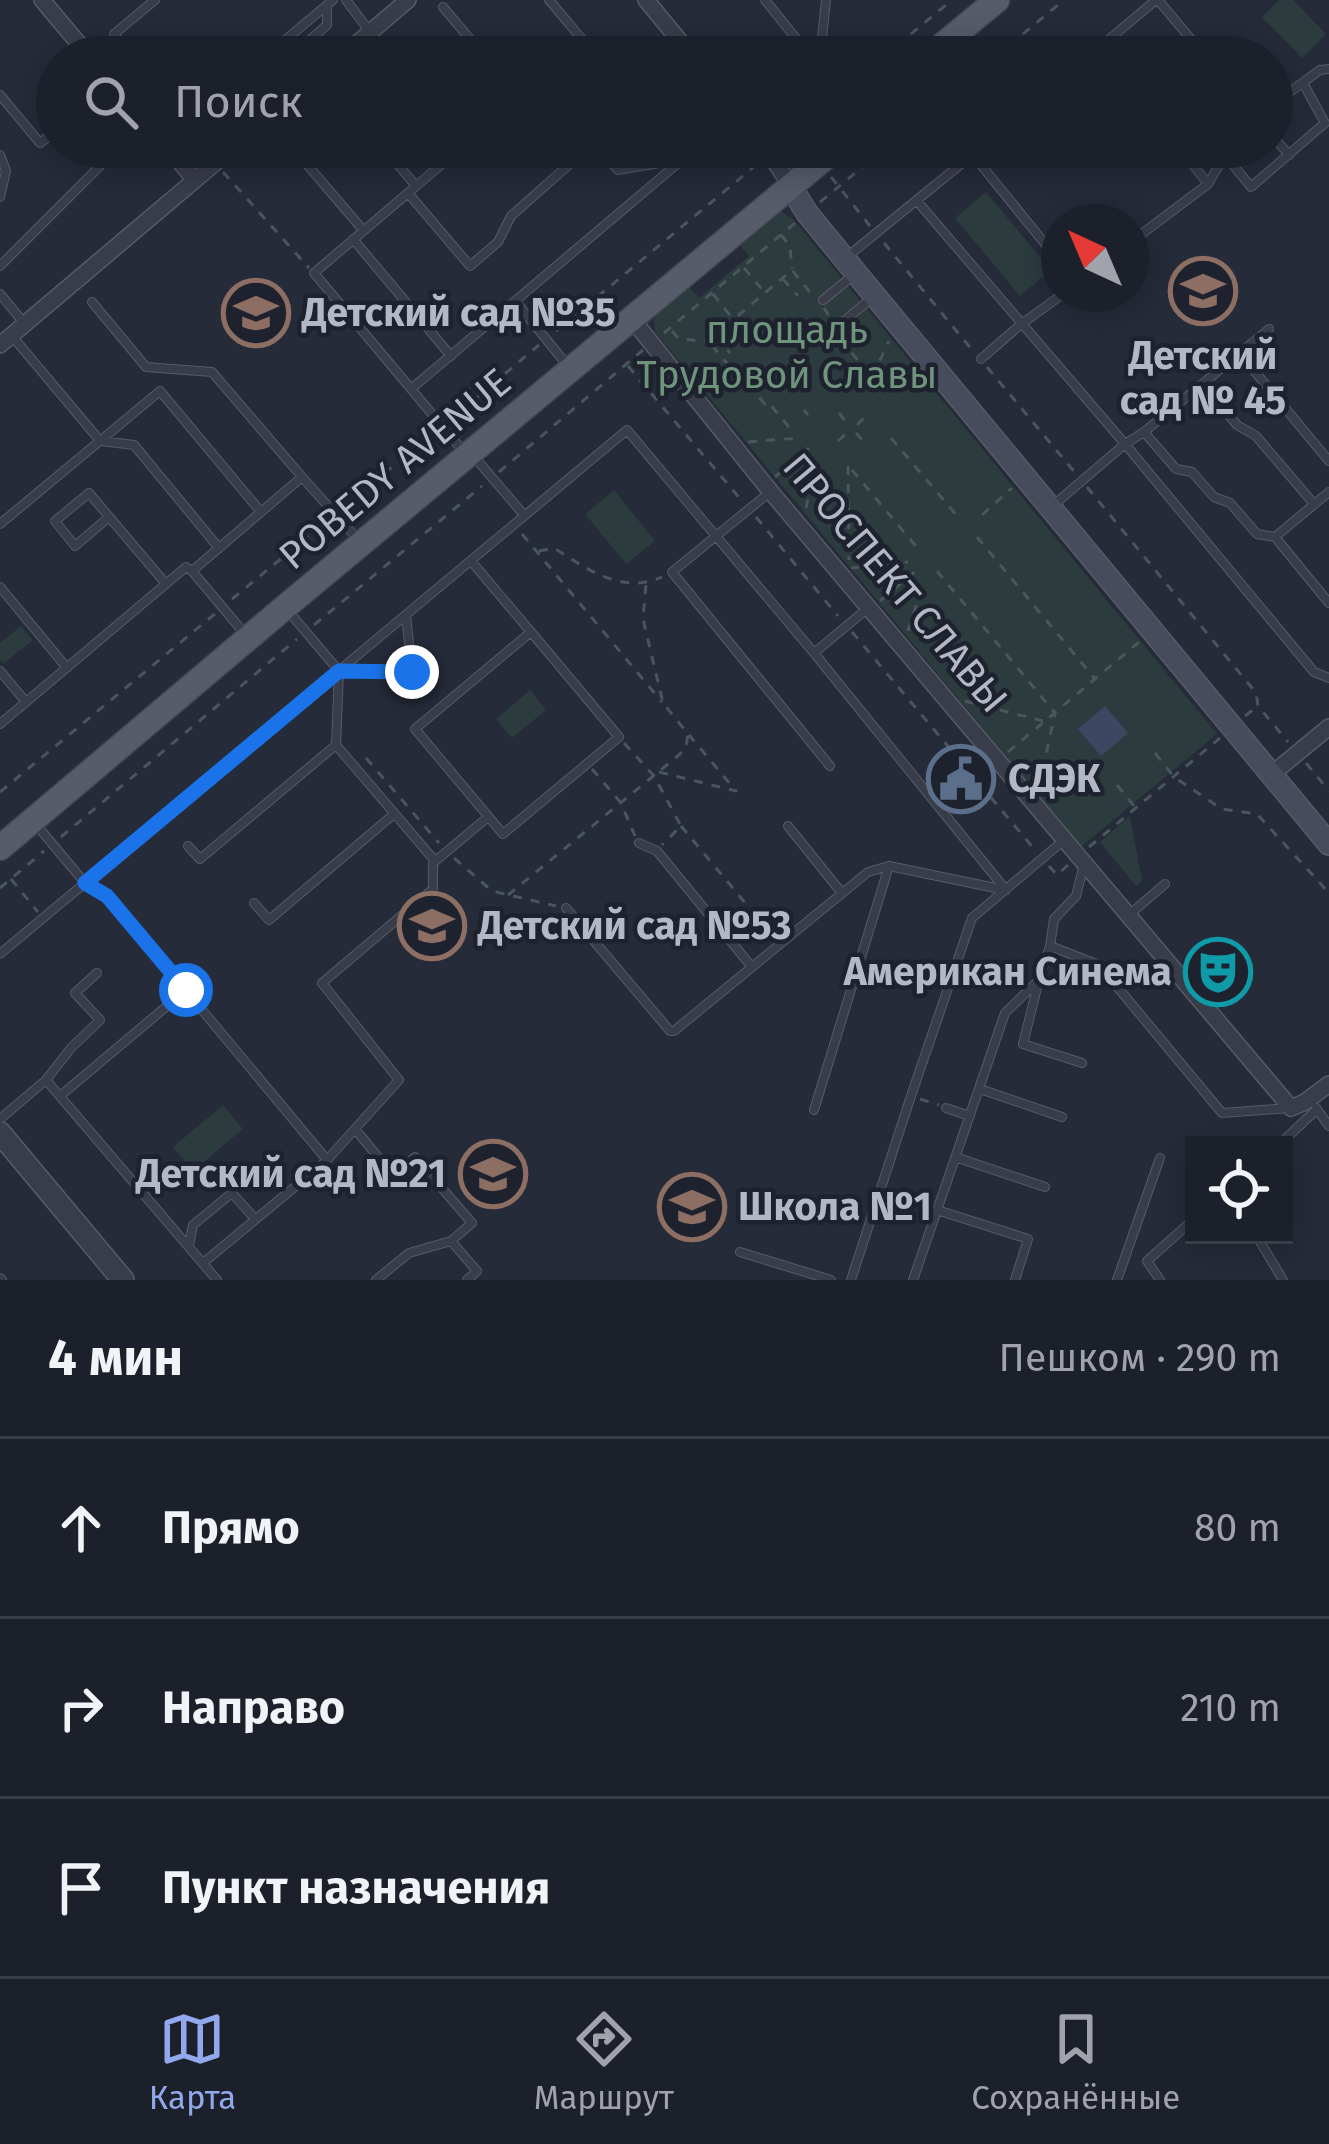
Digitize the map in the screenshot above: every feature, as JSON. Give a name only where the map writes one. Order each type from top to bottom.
[{"type":"main road","points":[[953,36],[997,0]]},
{"type":"main road","points":[[971,36],[1015,0]]},
{"type":"main road","name":"POBEDY AVENUE","points":[[0,828],[231,617],[344,524],[628,314],[808,168]]},
{"type":"main road","name":"POBEDY AVENUE","points":[[788,182],[809,168]]},
{"type":"main road","points":[[788,182],[850,266],[1329,844]]},
{"type":"main road","name":"POBEDY AVENUE","points":[[0,848],[285,607],[456,442],[628,314]]},
{"type":"street","points":[[42,0],[72,36]]},
{"type":"street","points":[[365,36],[407,0]]},
{"type":"street","points":[[646,0],[676,36]]},
{"type":"street","points":[[185,168],[195,180]]},
{"type":"street","points":[[12,334],[210,168]]},
{"type":"street","points":[[779,168],[788,182]]},
{"type":"street","name":"ПРОСПЕКТ СЛАВЫ","points":[[628,314],[1064,840],[1306,1104]]},
{"type":"street","points":[[1271,774],[1329,727]]},
{"type":"street","points":[[1306,1104],[1329,1084]]},
{"type":"street","points":[[0,1133],[123,1280]]},
{"type":"lane","points":[[116,36],[155,0]]},
{"type":"lane","points":[[346,0],[370,32]]},
{"type":"lane","points":[[550,0],[580,36]]},
{"type":"lane","points":[[765,0],[790,36]]},
{"type":"lane","points":[[822,36],[826,0]]},
{"type":"lane","points":[[1113,36],[1157,0],[1188,36]]},
{"type":"lane","points":[[290,36],[330,3]]},
{"type":"lane","points":[[314,36],[327,25],[330,3]]},
{"type":"lane","points":[[443,7],[467,36]]},
{"type":"lane","points":[[1293,90],[1329,68]]},
{"type":"lane","points":[[1293,151],[1325,122],[1303,83]]},
{"type":"lane","points":[[0,95],[36,138]]},
{"type":"lane","points":[[0,154],[6,171],[0,197]]},
{"type":"lane","points":[[0,266],[98,168]]},
{"type":"lane","points":[[310,168],[363,230]]},
{"type":"lane","points":[[397,168],[470,266],[498,242],[511,216],[567,168]]},
{"type":"lane","points":[[438,168],[314,273],[524,515]]},
{"type":"lane","points":[[411,389],[671,168]]},
{"type":"lane","points":[[823,300],[877,234],[957,168]]},
{"type":"lane","points":[[983,168],[1041,240]]},
{"type":"lane","points":[[1195,168],[1208,184]]},
{"type":"lane","points":[[1149,228],[1208,184],[1217,168]]},
{"type":"lane","points":[[1238,168],[1251,187],[1274,168]]},
{"type":"lane","points":[[917,201],[1314,672],[1329,678]]},
{"type":"lane","points":[[352,239],[451,356]]},
{"type":"lane","points":[[0,294],[12,334],[98,438],[134,445],[219,548]]},
{"type":"lane","points":[[834,329],[875,296]]},
{"type":"lane","points":[[92,302],[146,367],[212,372],[344,524]]},
{"type":"lane","points":[[515,302],[563,360]]},
{"type":"lane","points":[[980,359],[1041,310]]},
{"type":"lane","points":[[1049,508],[1269,329]]},
{"type":"lane","points":[[1241,355],[1329,461]]},
{"type":"lane","points":[[1204,384],[1314,504]]},
{"type":"lane","points":[[0,524],[98,438],[160,392],[261,512]]},
{"type":"lane","points":[[0,954],[627,430],[1006,890]]},
{"type":"lane","points":[[1144,433],[1176,469],[1192,472],[1214,497],[1230,503],[1257,535],[1275,537],[1329,602]]},
{"type":"lane","points":[[192,571],[302,477]]},
{"type":"lane","points":[[773,485],[672,572],[830,766]]},
{"type":"lane","points":[[1275,537],[1329,492]]},
{"type":"lane","points":[[109,517],[75,546],[55,521],[89,493],[166,584]]},
{"type":"lane","points":[[471,561],[531,632],[619,737],[503,834],[415,729],[531,632]]},
{"type":"lane","points":[[0,724],[186,567],[231,617]]},
{"type":"lane","points":[[0,587],[67,668]]},
{"type":"lane","points":[[814,652],[873,605]]},
{"type":"lane","points":[[203,1263],[327,1160],[399,1080],[322,983],[433,889],[435,861],[336,746],[339,671],[285,607]]},
{"type":"lane","points":[[339,671],[412,672],[406,615]]},
{"type":"lane","points":[[0,671],[26,702]]},
{"type":"lane","points":[[188,846],[200,860],[336,746]]},
{"type":"lane","points":[[254,903],[269,920],[394,814]]},
{"type":"lane","points":[[435,861],[488,817]]},
{"type":"lane","points":[[33,820],[85,883],[107,896],[327,1160]]},
{"type":"lane","points":[[788,826],[841,892]]},
{"type":"lane","points":[[851,1280],[972,918],[1064,840]]},
{"type":"lane","points":[[639,843],[657,851],[751,966]]},
{"type":"lane","points":[[1081,859],[1076,896],[1054,919],[1023,1044],[1082,1063]]},
{"type":"lane","points":[[566,908],[674,1031],[868,872],[889,866],[1006,890]]},
{"type":"lane","points":[[814,1110],[889,866]]},
{"type":"lane","points":[[1129,915],[1165,884]]},
{"type":"lane","points":[[1050,946],[1100,965],[1222,1113],[1306,1104],[1329,1126]]},
{"type":"lane","points":[[0,1119],[46,1080],[100,1020],[75,993],[97,973]]},
{"type":"lane","points":[[915,1280],[1005,1013],[1039,980]]},
{"type":"lane","points":[[60,1096],[186,990]]},
{"type":"lane","points":[[46,1080],[218,1280]]},
{"type":"lane","points":[[980,1089],[1062,1117]]},
{"type":"lane","points":[[1285,1136],[1306,1104]]},
{"type":"lane","points":[[946,1108],[970,1116]]},
{"type":"lane","points":[[355,1129],[393,1175],[415,1156],[472,1223],[451,1241],[409,1253],[376,1280]]},
{"type":"lane","points":[[955,1157],[1045,1187]]},
{"type":"lane","points":[[1117,1280],[1160,1158]]},
{"type":"lane","points":[[189,1246],[194,1225],[232,1193],[255,1220]]},
{"type":"lane","points":[[937,1210],[1028,1240],[1015,1280]]},
{"type":"lane","points":[[1160,1280],[1147,1261],[1185,1227]]},
{"type":"lane","points":[[451,1241],[477,1271],[467,1280]]},
{"type":"lane","points":[[1261,1244],[1283,1280]]},
{"type":"lane","points":[[740,1252],[831,1280]]},
{"type":"path","points":[[908,36],[952,0]]},
{"type":"path","points":[[1020,36],[1064,0]]},
{"type":"path","points":[[219,168],[314,273]]},
{"type":"path","points":[[0,792],[456,442],[547,339],[756,168]]},
{"type":"path","points":[[828,168],[877,234],[1256,693],[1258,706],[1329,791]]},
{"type":"path","points":[[0,888],[862,168]]},
{"type":"path","points":[[781,236],[790,246],[792,271],[862,365]]},
{"type":"path","points":[[743,267],[765,293]]},
{"type":"path","points":[[670,328],[679,339],[708,341],[792,271]]},
{"type":"path","points":[[783,278],[798,296]]},
{"type":"path","points":[[712,293],[734,320]]},
{"type":"path","points":[[716,335],[730,352]]},
{"type":"path","points":[[872,377],[890,338]]},
{"type":"path","points":[[708,341],[789,427]]},
{"type":"path","points":[[881,388],[912,364]]},
{"type":"path","points":[[839,413],[848,424]]},
{"type":"path","points":[[857,424],[866,416]]},
{"type":"path","points":[[838,441],[848,433]]},
{"type":"path","points":[[856,433],[865,442]]},
{"type":"path","points":[[891,437],[959,518]]},
{"type":"path","points":[[746,442],[798,438]]},
{"type":"path","points":[[773,485],[809,448]]},
{"type":"path","points":[[805,514],[817,457]]},
{"type":"path","points":[[908,562],[849,568],[850,468],[920,551]]},
{"type":"path","points":[[982,515],[1013,487]]},
{"type":"path","points":[[514,524],[736,791],[656,774]]},
{"type":"path","points":[[976,537],[1095,679]]},
{"type":"path","points":[[537,552],[554,548],[596,575],[646,584],[672,572]]},
{"type":"path","points":[[873,605],[916,571]]},
{"type":"path","points":[[937,571],[1055,712]]},
{"type":"path","points":[[906,637],[924,581]]},
{"type":"path","points":[[646,584],[643,619],[663,703]]},
{"type":"path","points":[[1004,755],[1140,641]]},
{"type":"path","points":[[958,700],[1045,722]]},
{"type":"path","points":[[1081,859],[1258,706]]},
{"type":"path","points":[[1037,794],[1055,712]]},
{"type":"path","points":[[508,895],[656,774],[686,747],[688,734]]},
{"type":"path","points":[[619,737],[656,774],[681,826],[779,943]]},
{"type":"path","points":[[1155,753],[1174,776],[1222,809],[1257,814],[1329,893]]},
{"type":"path","points":[[366,758],[446,852],[492,891],[566,908]]},
{"type":"path","points":[[588,763],[621,803],[639,843]]},
{"type":"path","points":[[1117,785],[1136,808]]},
{"type":"path","points":[[657,851],[681,826]]},
{"type":"path","points":[[1057,875],[1076,896]]},
{"type":"path","points":[[11,879],[43,918]]},
{"type":"path","points":[[910,1096],[946,1108]]},
{"type":"green space","points":[[1279,0],[1293,0],[1326,34],[1302,58],[1293,49],[1293,36],[1281,36],[1262,17]]},
{"type":"green space","points":[[986,192],[1041,258],[1041,278],[1020,296],[955,218]]},
{"type":"green space","name":"площадь Трудовой Славы","points":[[771,212],[793,219],[1217,734],[1081,847],[655,332],[653,315],[686,284],[699,298],[749,256],[737,241]]},
{"type":"green space","points":[[614,490],[655,541],[626,564],[585,514]]},
{"type":"green space","points":[[21,626],[33,640],[3,664],[0,643]]},
{"type":"green space","points":[[530,690],[546,710],[512,738],[496,719]]},
{"type":"green space","points":[[1130,816],[1142,881],[1136,886],[1100,842]]},
{"type":"green space","points":[[223,1105],[243,1129],[193,1171],[173,1147]]},
{"type":"water","points":[[1105,706],[1128,733],[1101,756],[1078,729]]},
{"type":"place","name":"Детский сад № 45","points":[[1203,291]]},
{"type":"place","name":"Детский сад №35","points":[[256,313]]},
{"type":"place","name":"СДЭК","points":[[961,779]]},
{"type":"place","name":"Детский сад №53","points":[[432,926]]},
{"type":"place","name":"Американ Синема","points":[[1218,972]]},
{"type":"place","name":"Детский сад №21","points":[[493,1174]]},
{"type":"place","name":"Школа №1","points":[[692,1207]]},
{"type":"route","points":[[186,990],[107,896],[85,883],[339,671],[412,672]]}]
